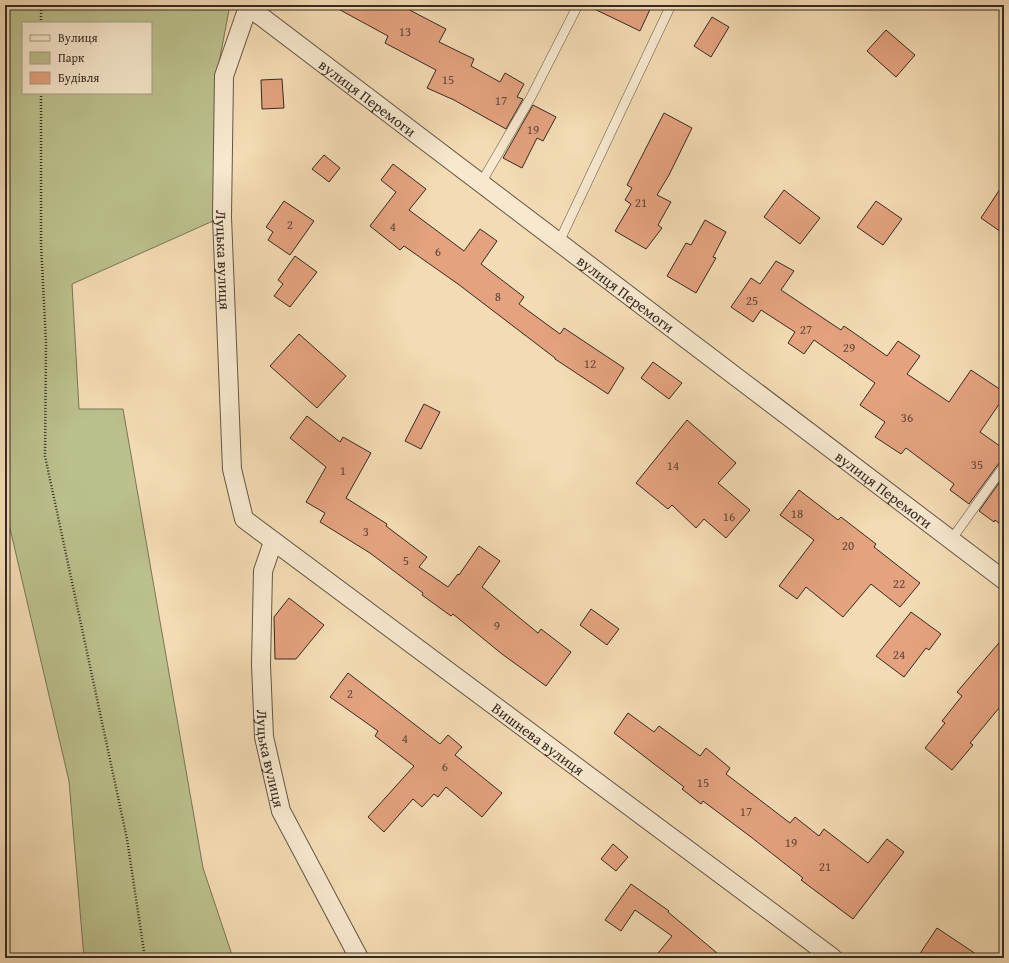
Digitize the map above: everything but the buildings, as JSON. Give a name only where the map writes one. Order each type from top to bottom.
[{"type":"street","name":"вулиця Перемоги","points":[[247,6],[1004,580]]},
{"type":"street","name":"Луцька вулиця","points":[[244,519],[232,469],[222,217],[224,76],[247,6]]},
{"type":"street","name":"Вишнева вулиця","points":[[244,519],[833,958]]},
{"type":"street","name":"Луцька вулиця","points":[[273,542],[263,571],[261,665],[264,736],[281,812],[359,958]]},
{"type":"lane","points":[[481,182],[531,98],[578,5]]},
{"type":"lane","points":[[559,242],[671,5]]},
{"type":"lane","points":[[951,540],[1004,466]]},
{"type":"path","points":[[41,5],[41,22]]},
{"type":"path","points":[[41,94],[41,244],[46,343],[45,456],[128,839],[145,958]]},
{"type":"green space","points":[[5,5],[230,5],[217,73],[213,221],[72,284],[79,409],[123,409],[203,868],[233,958],[84,958],[69,781],[5,507]]}]
